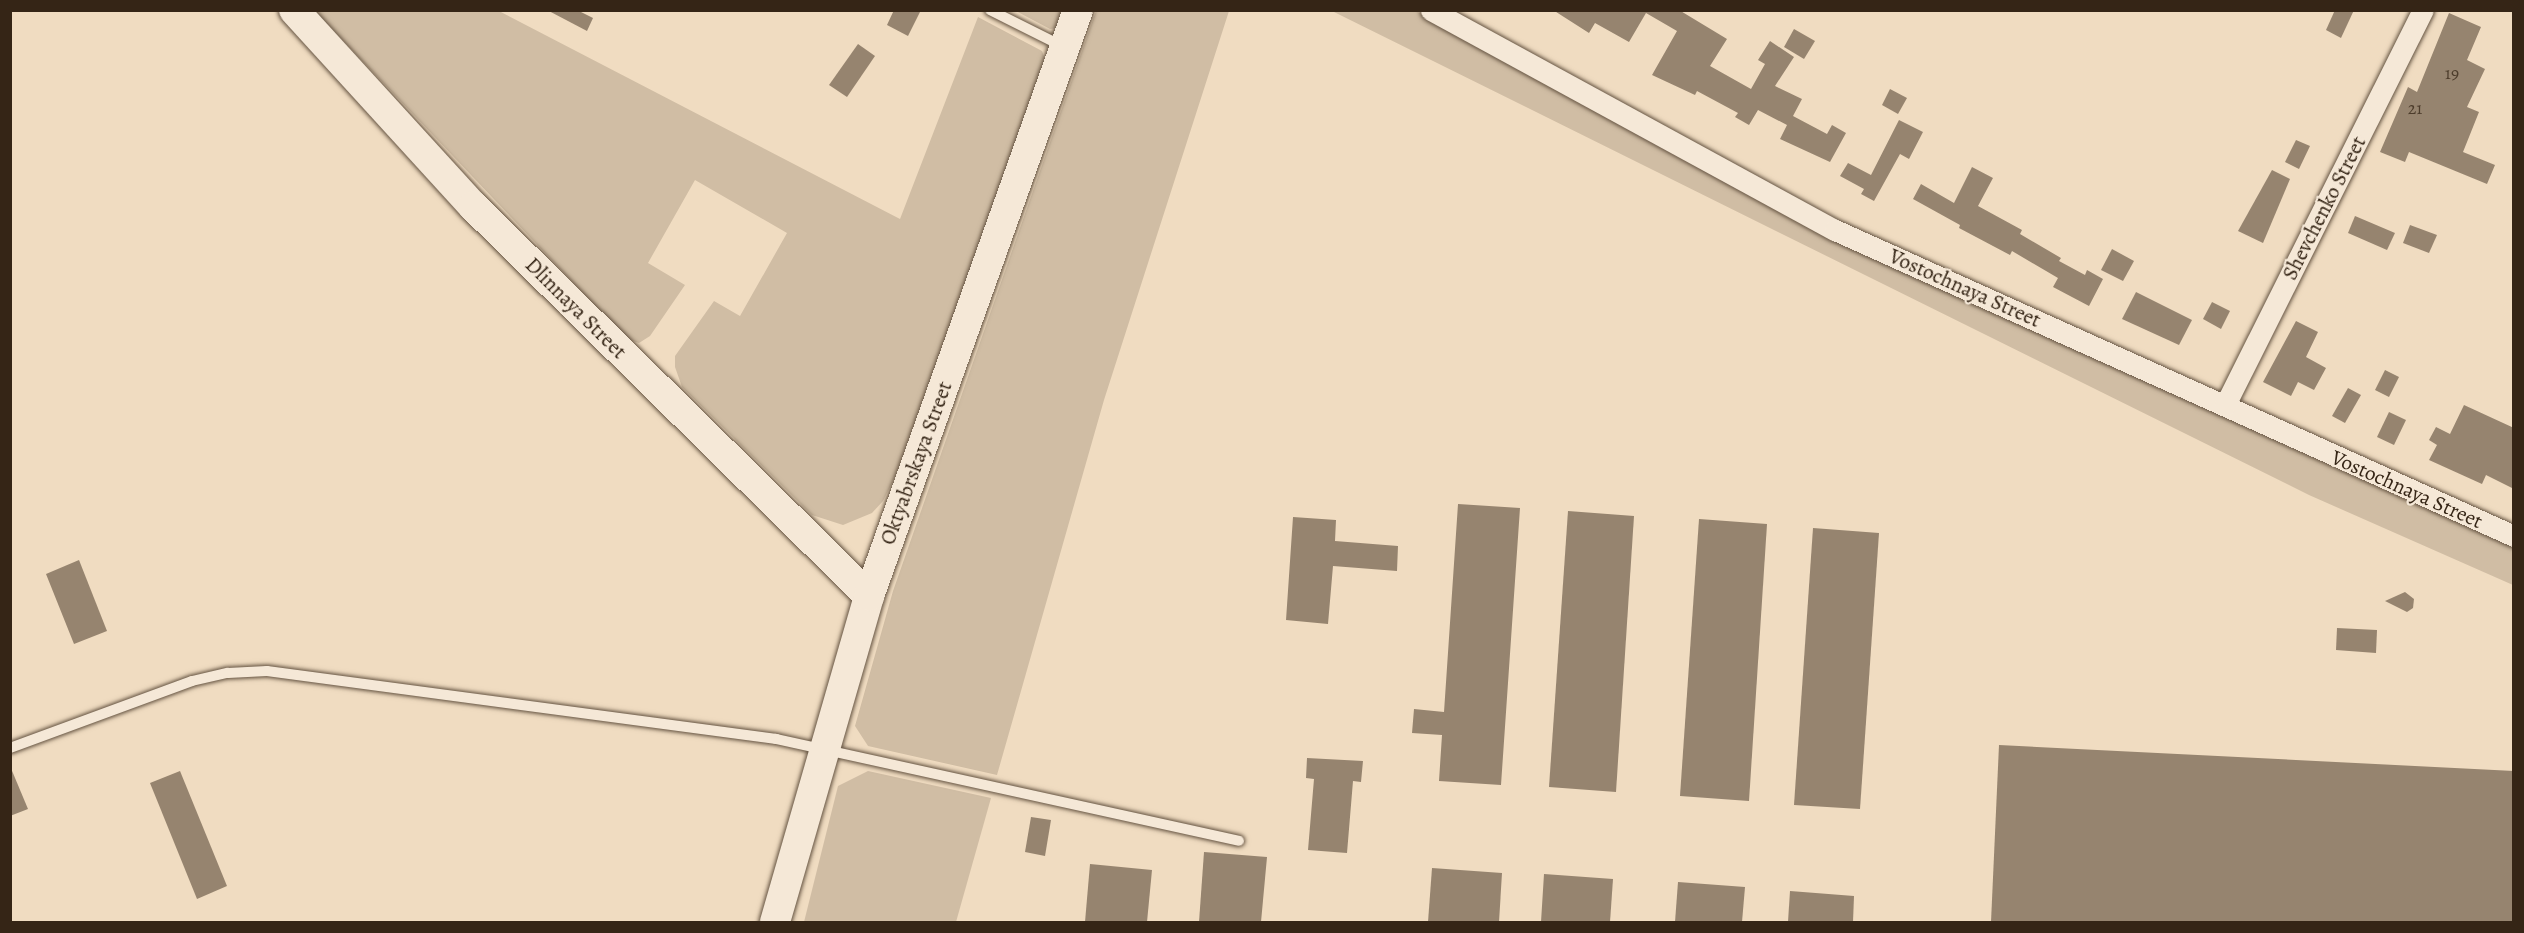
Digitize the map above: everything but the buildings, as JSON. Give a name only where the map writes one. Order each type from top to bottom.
[{"type":"street","name":"Dlinnaya Street","points":[[294,10],[473,206],[869,596]]},
{"type":"street","name":"Oktyabrskaya Street","points":[[775,922],[822,751],[869,596],[1078,10]]},
{"type":"street","name":"Vostochnaya Street","points":[[1431,10],[1835,230],[2225,405],[2426,499],[2514,536]]},
{"type":"street","name":"Shevchenko Street","points":[[2225,405],[2423,10]]},
{"type":"lane","points":[[990,10],[1064,47]]},
{"type":"lane","points":[[10,748],[192,681],[228,673],[267,671],[776,739],[822,751],[1239,841]]},
{"type":"shaded area","points":[[315,11],[499,11],[900,219],[978,17],[1042,51],[1046,62],[896,475],[883,501],[872,513],[843,525],[812,515],[682,387],[675,367],[675,356],[714,301],[740,316],[787,233],[695,180],[648,263],[685,285],[650,336],[639,343],[627,339]]},
{"type":"shaded area","points":[[1016,11],[1065,11],[1059,28],[1050,29]]},
{"type":"shaded area","points":[[1096,11],[1229,11],[1104,400],[997,775],[868,746],[855,726],[893,591]]},
{"type":"shaded area","points":[[1332,11],[1416,11],[1480,47],[2220,415],[2513,545],[2513,585],[2309,495]]},
{"type":"shaded area","points":[[868,771],[991,798],[956,922],[804,922],[838,786]]}]
